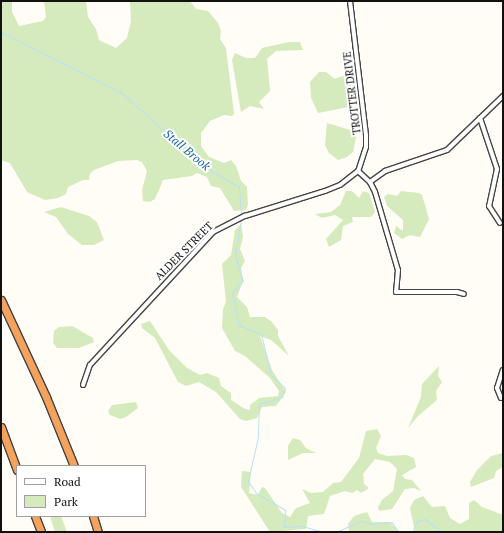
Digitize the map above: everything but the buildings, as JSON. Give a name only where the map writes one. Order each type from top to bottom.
[{"type":"highway","points":[[1,300],[44,392],[74,465]]},
{"type":"highway","points":[[1,427],[16,467]]},
{"type":"highway","points":[[34,517],[41,532]]},
{"type":"highway","points":[[93,517],[98,532]]},
{"type":"street","name":"TROTTER DRIVE","points":[[350,1],[366,136],[366,147],[358,171]]},
{"type":"street","points":[[370,182],[385,171],[442,153],[503,96]]},
{"type":"street","points":[[480,118],[497,169],[489,206],[500,223]]},
{"type":"street","points":[[358,171],[370,182],[398,270],[396,292],[464,294]]},
{"type":"street","name":"ALDER STREET","points":[[83,385],[90,365],[213,232],[244,216],[325,191],[340,184],[358,171]]},
{"type":"street","points":[[501,398],[497,388],[503,370]]},
{"type":"green space","points":[[1,1],[12,1],[12,12],[19,26],[43,21],[46,17],[44,1],[86,1],[88,17],[96,29],[99,40],[116,48],[127,38],[131,21],[130,1],[190,1],[196,9],[208,11],[218,23],[221,31],[220,39],[226,48],[234,114],[232,116],[224,115],[210,121],[201,133],[201,146],[209,157],[224,163],[231,160],[236,166],[241,181],[247,187],[248,205],[246,210],[234,211],[220,188],[211,186],[207,177],[197,173],[192,176],[163,180],[155,199],[150,202],[143,201],[142,190],[147,171],[142,162],[137,160],[118,161],[94,170],[90,174],[89,180],[83,180],[68,187],[66,194],[58,198],[45,200],[27,192],[10,163],[1,160]]},
{"type":"green space","points":[[289,42],[300,42],[303,50],[276,51],[267,59],[270,91],[259,102],[264,109],[250,106],[241,112],[232,60],[235,53],[246,58],[255,58],[262,48]]},
{"type":"green space","points":[[319,72],[326,72],[335,79],[345,75],[349,76],[354,103],[349,107],[318,113],[311,98],[310,82]]},
{"type":"green space","points":[[327,123],[357,132],[353,152],[347,157],[338,160],[329,153],[325,145]]},
{"type":"green space","points":[[346,191],[352,191],[359,198],[363,191],[369,193],[375,212],[371,217],[352,217],[353,222],[343,226],[341,240],[329,247],[326,239],[343,220],[335,215],[322,218],[315,214],[331,212],[340,205]]},
{"type":"green space","points":[[401,191],[419,193],[422,195],[429,219],[420,237],[410,235],[402,239],[394,233],[396,226],[403,231],[403,220],[387,206],[384,197],[388,194],[397,196]]},
{"type":"green space","points":[[61,207],[89,216],[97,222],[104,240],[94,245],[82,245],[68,234],[56,217],[44,212]]},
{"type":"green space","points":[[241,224],[243,237],[240,249],[245,261],[241,268],[243,281],[237,297],[247,307],[250,317],[265,317],[272,322],[278,330],[278,336],[289,356],[271,340],[260,336],[272,370],[286,392],[276,406],[262,407],[257,418],[246,421],[240,419],[216,392],[199,382],[186,386],[178,382],[155,338],[142,328],[141,324],[150,321],[169,350],[187,368],[200,375],[207,373],[219,378],[221,386],[231,393],[231,400],[245,409],[250,410],[250,405],[259,398],[278,396],[279,391],[270,378],[245,356],[235,351],[222,328],[223,309],[226,302],[222,264],[231,255],[235,230]]},
{"type":"green space","points":[[72,326],[93,338],[94,342],[79,348],[57,348],[53,343],[54,331],[59,327]]},
{"type":"green space","points":[[439,366],[438,376],[442,382],[436,391],[437,400],[418,416],[408,428],[421,397],[422,384]]},
{"type":"green space","points":[[136,402],[138,408],[126,417],[120,419],[110,415],[108,411],[112,405]]},
{"type":"green space","points":[[377,429],[381,436],[376,448],[378,453],[387,456],[406,455],[414,458],[416,467],[402,475],[405,479],[412,480],[421,491],[414,488],[405,489],[392,509],[379,511],[378,507],[382,500],[393,491],[397,469],[390,462],[375,459],[363,474],[364,484],[369,488],[361,493],[357,490],[352,493],[345,491],[330,496],[324,514],[308,516],[306,529],[270,532],[241,487],[242,471],[251,472],[249,493],[258,495],[262,487],[265,488],[282,513],[290,517],[296,508],[310,503],[302,489],[311,493],[323,492],[333,483],[341,482],[359,458],[366,431]]},
{"type":"green space","points":[[293,438],[300,440],[306,448],[316,453],[303,453],[288,460],[288,446]]},
{"type":"green space","points":[[503,453],[503,467],[496,471],[494,478],[471,487],[470,482],[477,470],[491,456]]},
{"type":"green space","points":[[423,496],[432,507],[445,506],[450,518],[460,524],[469,519],[469,503],[474,500],[482,507],[503,515],[503,532],[415,532],[410,508],[414,500]]},
{"type":"green space","points":[[367,512],[372,522],[390,522],[400,532],[349,532],[348,524],[354,516]]},
{"type":"green space","points":[[50,517],[61,517],[67,532],[55,532]]},
{"type":"waterway","name":"Stall Brook","points":[[1,32],[122,93],[202,165],[239,187],[241,216]]},
{"type":"waterway","name":"Stall Brook","points":[[241,219],[235,256],[243,281],[232,293],[239,325],[261,334],[271,375],[285,388],[282,397],[259,404],[258,437],[248,481],[256,493],[285,510],[284,527],[302,526],[323,532]]},
{"type":"waterway","name":"Stall Brook","points":[[412,532],[417,521],[425,519],[441,532]]},
{"type":"waterway","name":"Stall Brook","points":[[336,532],[361,521],[370,524],[392,522],[398,532]]}]
